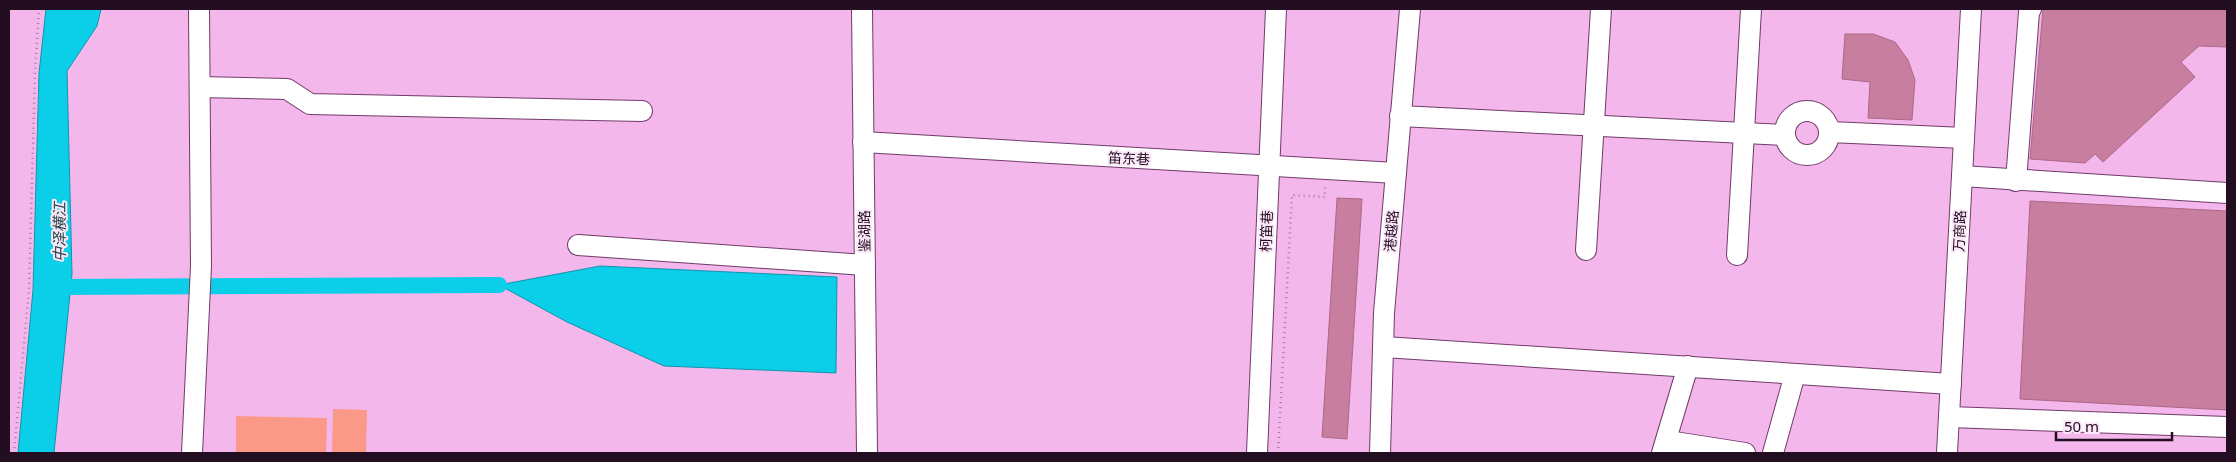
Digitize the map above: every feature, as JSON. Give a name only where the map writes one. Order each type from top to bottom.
[{"type":"street","points":[[192,453],[201,266],[199,9]]},
{"type":"street","name":"鉴湖路","points":[[862,9],[867,453]]},
{"type":"street","name":"柯笛巷","points":[[1257,453],[1276,9]]},
{"type":"street","name":"港越路","points":[[1380,453],[1384,347],[1400,116],[1410,9]]},
{"type":"street","points":[[1586,250],[1601,9]]},
{"type":"street","points":[[1737,255],[1751,9]]},
{"type":"street","name":"万商路","points":[[1947,453],[1971,9]]},
{"type":"street","points":[[2016,181],[2028,12],[2031,9]]},
{"type":"street","points":[[200,87],[287,89],[310,104],[642,111]]},
{"type":"street","points":[[1805,111],[1822,116],[1830,132],[1824,148],[1809,156],[1792,151],[1784,135],[1790,119],[1805,111]]},
{"type":"street","points":[[1400,116],[1594,124],[1784,135]]},
{"type":"street","points":[[1830,132],[1964,138]]},
{"type":"street","name":"笛东巷","points":[[863,142],[1396,173]]},
{"type":"street","points":[[1962,176],[2016,181],[2227,193]]},
{"type":"street","points":[[578,245],[865,265]]},
{"type":"street","points":[[1384,347],[1951,384]]},
{"type":"street","points":[[1688,366],[1665,447],[1745,453]]},
{"type":"street","points":[[1773,453],[1795,374]]},
{"type":"street","points":[[1949,417],[2227,427]]},
{"type":"path","points":[[14,453],[29,289],[35,72],[39,9]]},
{"type":"path","points":[[1278,453],[1292,195],[1325,197]]},
{"type":"shaded area","points":[[333,409],[367,410],[366,453],[332,453]]},
{"type":"shaded area","points":[[236,416],[327,418],[326,453],[236,453]]},
{"type":"water","name":"中泽横江","points":[[46,9],[101,9],[97,26],[67,71],[72,274],[54,453],[18,453],[33,290],[39,73]]},
{"type":"water","points":[[600,266],[837,277],[836,373],[664,366],[567,322],[499,285]]},
{"type":"building","points":[[2043,9],[2227,9],[2227,47],[2199,46],[2181,62],[2195,77],[2103,162],[2095,154],[2085,163],[2030,159]]},
{"type":"building","points":[[1845,34],[1873,34],[1895,42],[1908,60],[1915,80],[1912,120],[1868,118],[1870,82],[1842,79]]},
{"type":"building","points":[[1337,198],[1362,199],[1347,439],[1322,437]]},
{"type":"building","points":[[2030,201],[2227,211],[2227,410],[2020,399]]},
{"type":"waterway","points":[[58,287],[499,285]]}]
